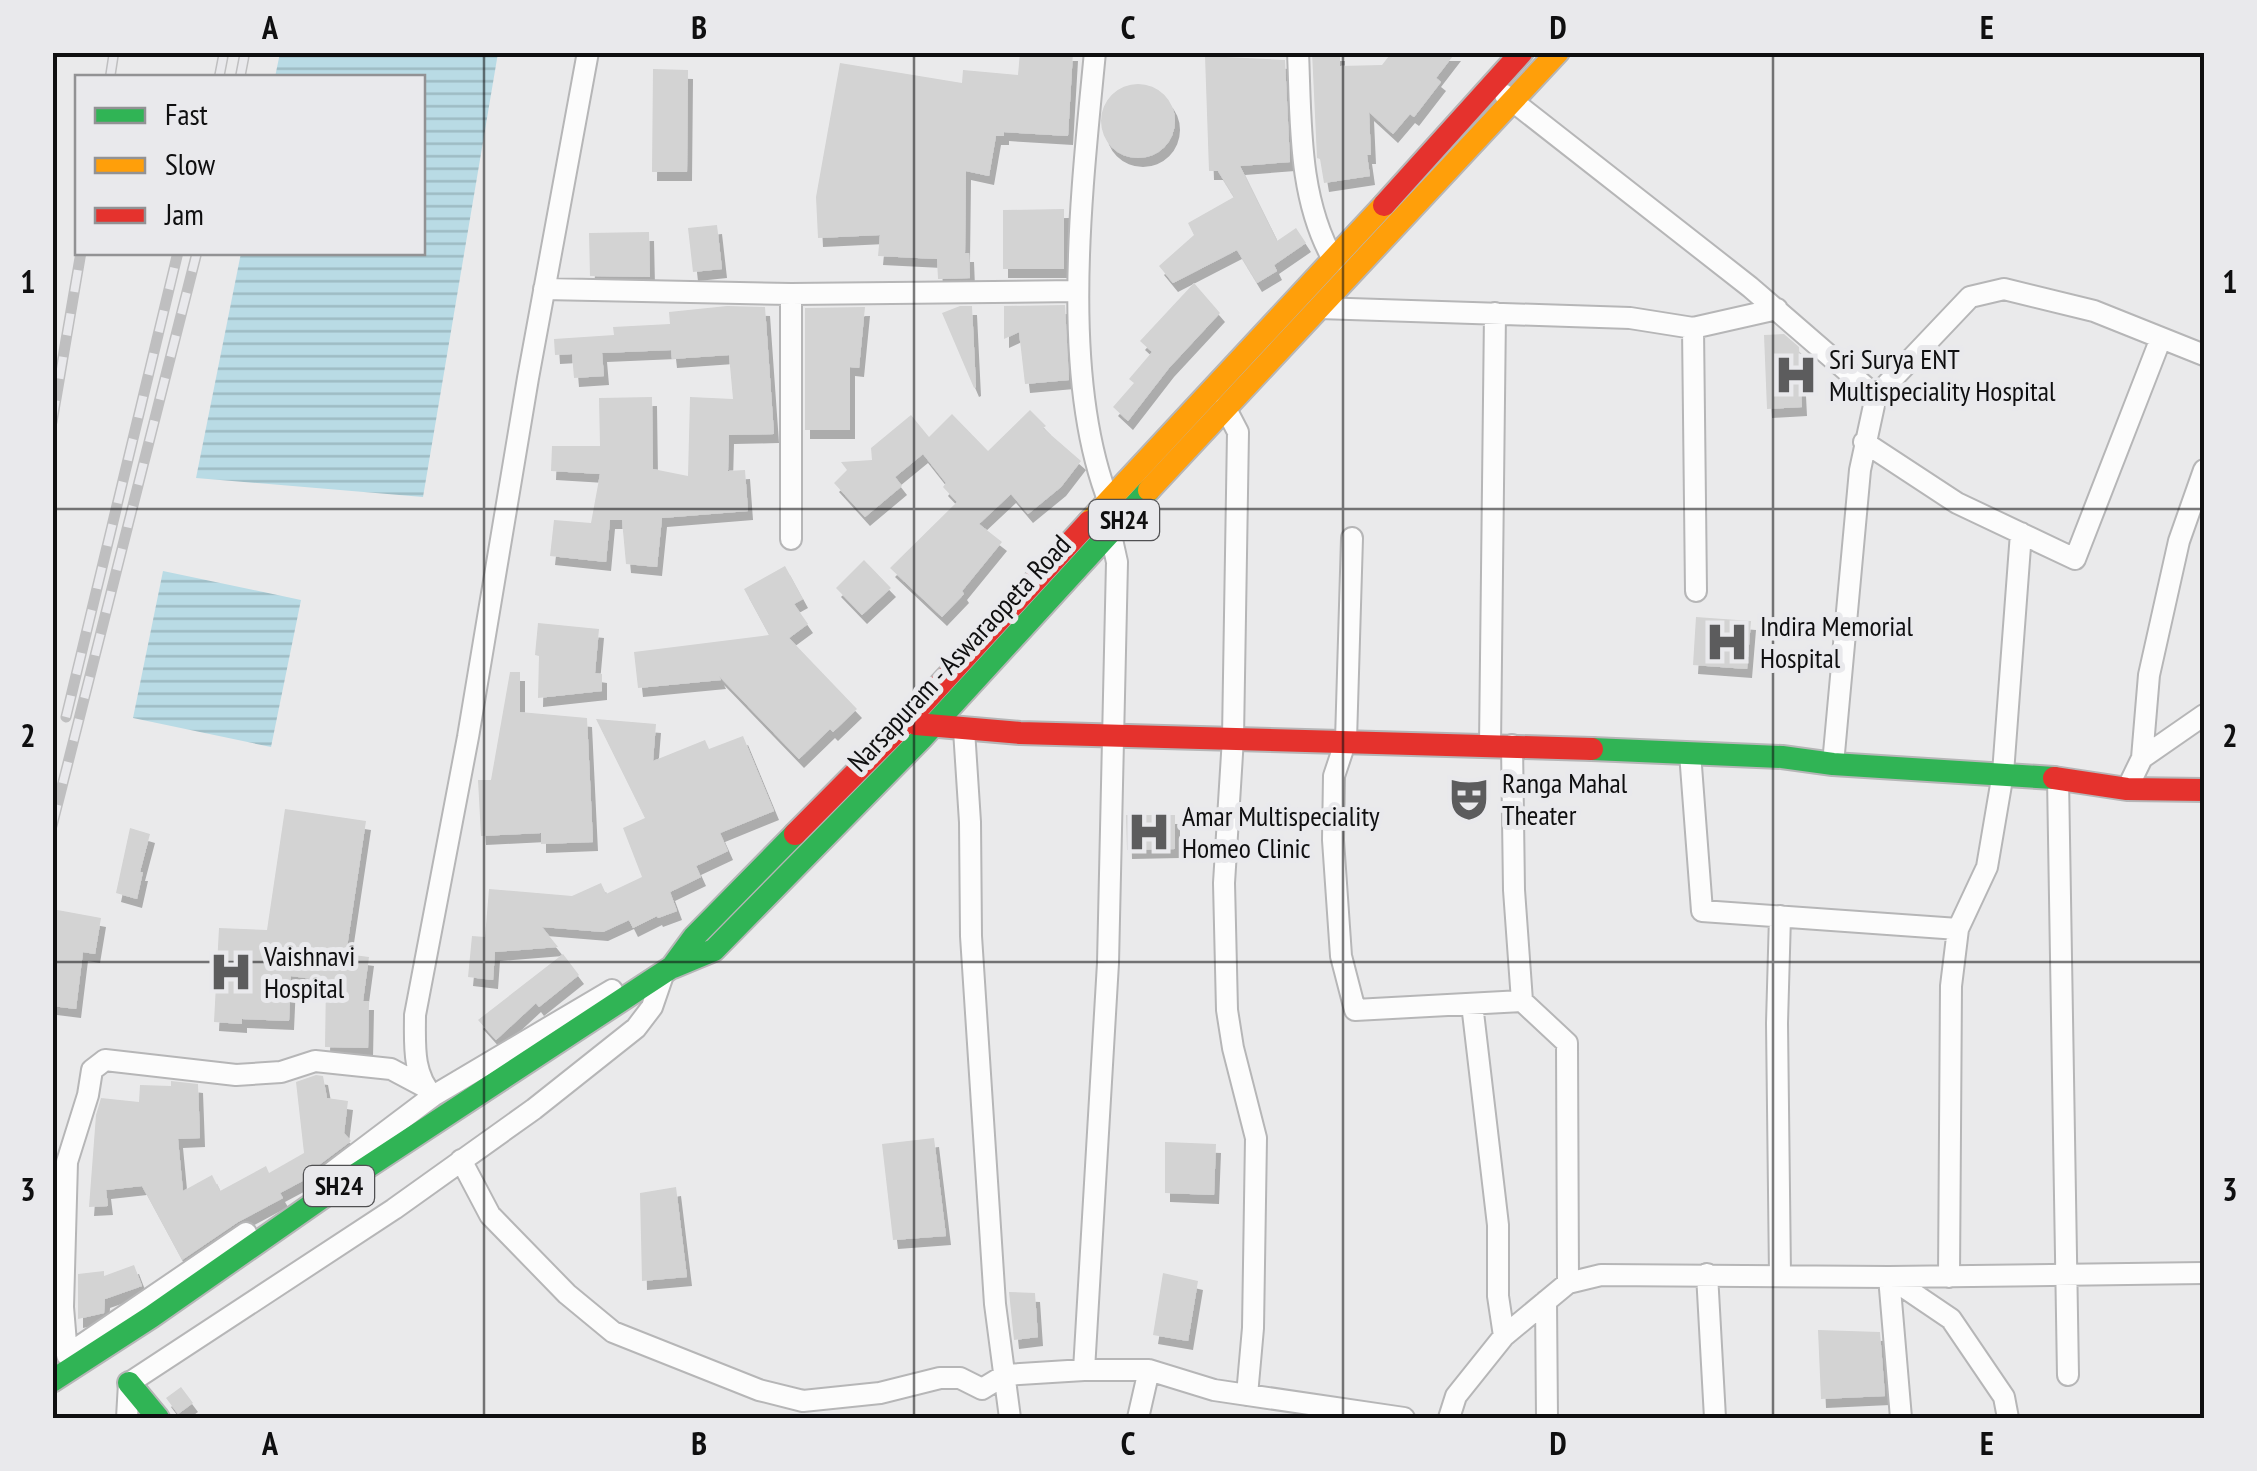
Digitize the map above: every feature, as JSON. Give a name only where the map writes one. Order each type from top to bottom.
[{"type":"main road","name":"Narsapuram - Aswaraopeta Road","points":[[668,971],[694,938],[905,723],[1334,261],[1522,52]]},
{"type":"main road","name":"Narsapuram - Aswaraopeta Road","points":[[52,1380],[628,995],[714,950],[933,726],[1558,52]]},
{"type":"main road","points":[[905,723],[964,730],[1782,757],[1833,764],[2058,778],[2127,789],[2204,790]]},
{"type":"main road","points":[[129,1383],[158,1418]]},
{"type":"street","points":[[428,1091],[416,1058],[414,1015],[468,737],[588,52]]},
{"type":"street","points":[[1095,52],[1078,291],[1084,390],[1094,464],[1109,502]]},
{"type":"street","points":[[1298,52],[1303,148],[1312,210],[1318,234],[1334,261]]},
{"type":"street","points":[[1493,84],[1777,309],[1876,396]]},
{"type":"street","points":[[544,289],[792,294],[1078,291]]},
{"type":"street","points":[[1833,764],[1864,442],[1876,396],[1970,297],[2004,289],[2094,311],[2204,355]]},
{"type":"street","points":[[791,540],[792,294]]},
{"type":"street","points":[[1319,308],[1630,318],[1693,328],[1777,309]]},
{"type":"street","points":[[1495,312],[1501,745],[1522,1001],[1567,1043],[1568,1282]]},
{"type":"street","points":[[1693,328],[1696,592]]},
{"type":"street","points":[[1864,442],[1957,504],[2074,559],[2161,338]]},
{"type":"street","points":[[1225,408],[1238,432],[1233,738],[1224,883],[1227,1010],[1256,1138],[1253,1328],[1247,1395]]},
{"type":"street","points":[[2127,789],[2142,758],[2149,674],[2179,541],[2204,470]]},
{"type":"street","points":[[1949,1277],[1950,1004],[1958,929],[1988,866],[2003,773],[2021,533]]},
{"type":"street","points":[[1084,1370],[1108,963],[1115,735],[1116,562],[1111,535]]},
{"type":"street","points":[[1352,538],[1346,740],[1334,776],[1333,840],[1341,956],[1355,1010],[1522,1001]]},
{"type":"street","points":[[2142,758],[2204,715]]},
{"type":"street","points":[[964,730],[978,1045],[995,1304],[1010,1418]]},
{"type":"street","points":[[1690,753],[1702,911],[1958,929]]},
{"type":"street","points":[[2058,778],[2068,1375]]},
{"type":"street","points":[[1780,916],[1780,1275]]},
{"type":"street","points":[[428,1091],[391,1069],[315,1061],[280,1072],[236,1074],[105,1060],[98,1065],[92,1070],[67,1162],[63,1306],[66,1355],[330,1174],[428,1091],[614,989],[668,971]]},
{"type":"street","points":[[127,1418],[129,1383],[378,1220],[534,1109],[636,1028],[652,1008],[668,971]]},
{"type":"street","points":[[1472,1004],[1498,1225],[1498,1296],[1504,1336]]},
{"type":"street","points":[[462,1160],[490,1215],[566,1294],[614,1332],[804,1410],[940,1378],[960,1378],[982,1389],[1005,1375],[1148,1370],[1214,1390],[1247,1395],[1283,1409],[1404,1418]]},
{"type":"street","points":[[1450,1418],[1456,1396],[1504,1336],[1568,1282],[1601,1275],[1889,1278],[2204,1273]]},
{"type":"street","points":[[1708,1274],[1715,1418]]},
{"type":"street","points":[[1889,1278],[1901,1418]]},
{"type":"street","points":[[1889,1278],[1951,1319],[2004,1397],[2008,1418]]},
{"type":"street","points":[[1546,1301],[1546,1418]]},
{"type":"street","points":[[1138,1418],[1148,1370]]},
{"type":"water","points":[[280,53],[498,53],[423,497],[196,478],[241,255],[425,255],[425,75],[275,75]]},
{"type":"water","points":[[163,571],[301,600],[271,747],[133,718]]},
{"type":"building","points":[[1020,52],[1073,52],[1068,136],[1004,132],[1004,136],[996,136],[989,176],[966,171],[965,253],[969,253],[970,278],[938,279],[937,259],[878,256],[880,235],[818,238],[816,197],[840,63],[962,83],[963,70],[1018,75]]},
{"type":"building","points":[[1312,52],[1340,52],[1340,66],[1382,65],[1392,52],[1456,52],[1436,78],[1441,82],[1414,117],[1410,114],[1393,134],[1369,112],[1370,176],[1324,183],[1317,158]]},
{"type":"building","points":[[1205,56],[1285,60],[1290,162],[1240,166],[1277,241],[1296,228],[1306,243],[1274,265],[1277,271],[1257,283],[1237,250],[1173,283],[1159,266],[1194,235],[1188,223],[1234,197],[1218,171],[1209,171]]},
{"type":"building","points":[[653,69],[688,70],[687,172],[652,172]]},
{"type":"building","points":[[1138,84],[1164,95],[1175,121],[1164,147],[1138,158],[1112,147],[1101,121],[1112,95]]},
{"type":"building","points":[[1064,209],[1064,269],[1003,269],[1003,210]]},
{"type":"building","points":[[717,225],[722,269],[693,272],[688,228]]},
{"type":"building","points":[[649,232],[650,277],[590,276],[589,233]]},
{"type":"building","points":[[1194,283],[1220,313],[1169,368],[1128,421],[1113,407],[1134,383],[1129,379],[1152,352],[1140,341]]},
{"type":"building","points":[[1065,305],[1069,380],[1025,384],[1019,332],[1004,339],[1004,306]]},
{"type":"building","points":[[972,306],[974,388],[942,313]]},
{"type":"building","points":[[765,307],[774,434],[729,435],[728,471],[745,470],[748,511],[662,518],[657,567],[626,564],[622,520],[610,520],[606,562],[550,556],[554,520],[591,523],[600,474],[551,471],[552,446],[600,446],[599,398],[652,397],[653,469],[688,476],[690,397],[733,399],[729,355],[672,359],[671,350],[602,353],[604,376],[574,378],[572,354],[555,355],[554,339],[614,335],[613,327],[670,324],[669,312]]},
{"type":"building","points":[[865,307],[859,368],[850,367],[850,430],[805,430],[805,308]]},
{"type":"building","points":[[1784,334],[1799,347],[1802,407],[1767,409],[1764,335]]},
{"type":"building","points":[[1030,410],[1046,426],[1043,428],[1081,461],[1061,487],[1028,514],[1011,494],[979,524],[1002,542],[942,617],[890,568],[957,502],[943,487],[946,483],[923,454],[895,477],[902,486],[865,517],[834,483],[847,470],[841,462],[872,460],[871,448],[911,415],[929,437],[952,414],[988,451]]},
{"type":"building","points":[[864,560],[891,588],[862,615],[836,588]]},
{"type":"building","points":[[785,566],[803,599],[794,604],[808,624],[789,638],[857,709],[799,759],[719,676],[721,680],[638,688],[634,652],[769,635],[744,589]]},
{"type":"building","points":[[1696,617],[1751,621],[1747,669],[1693,665]]},
{"type":"building","points":[[538,623],[599,629],[595,673],[602,674],[602,691],[538,698]]},
{"type":"building","points":[[510,672],[520,672],[520,712],[587,718],[593,842],[541,844],[541,833],[481,836],[478,780],[491,780]]},
{"type":"building","points":[[596,719],[656,724],[653,761],[705,740],[709,749],[743,736],[774,811],[720,833],[728,851],[696,866],[701,877],[670,892],[677,911],[633,928],[629,920],[603,932],[542,927],[558,947],[495,952],[493,980],[468,977],[472,936],[485,937],[489,889],[572,896],[601,883],[606,894],[642,877],[623,828],[645,818]]},
{"type":"building","points":[[285,809],[366,821],[346,954],[369,957],[363,1001],[369,1001],[368,1048],[325,1047],[326,981],[291,976],[289,1021],[214,1022],[219,928],[267,930]]},
{"type":"building","points":[[1126,815],[1175,815],[1175,849],[1127,850]]},
{"type":"building","points":[[130,828],[150,834],[137,899],[116,893]]},
{"type":"building","points":[[52,909],[101,918],[95,954],[83,952],[76,1009],[52,1006]]},
{"type":"building","points":[[563,954],[579,975],[539,1007],[536,1003],[496,1040],[478,1020]]},
{"type":"building","points":[[323,1076],[327,1098],[348,1101],[344,1133],[351,1141],[315,1168],[310,1177],[280,1193],[283,1198],[238,1222],[182,1260],[142,1186],[106,1190],[108,1206],[89,1207],[96,1115],[101,1098],[139,1102],[140,1085],[171,1086],[171,1081],[198,1084],[200,1138],[178,1139],[183,1191],[212,1175],[220,1191],[266,1166],[269,1173],[304,1153],[296,1082]]},
{"type":"building","points":[[934,1138],[946,1236],[893,1240],[882,1144]]},
{"type":"building","points":[[1165,1142],[1216,1144],[1214,1195],[1165,1193]]},
{"type":"building","points":[[676,1187],[687,1277],[642,1281],[640,1193]]},
{"type":"building","points":[[134,1265],[142,1286],[105,1299],[104,1313],[78,1319],[78,1274],[104,1271],[104,1276]]},
{"type":"building","points":[[1163,1273],[1198,1281],[1188,1341],[1153,1335]]},
{"type":"building","points":[[1009,1292],[1035,1293],[1038,1337],[1014,1340]]},
{"type":"building","points":[[1818,1330],[1880,1332],[1885,1396],[1821,1399]]},
{"type":"building","points":[[181,1387],[193,1403],[178,1414],[166,1398]]},
{"type":"railway","points":[[110,75],[114,52]]},
{"type":"railway","points":[[220,75],[224,52]]},
{"type":"railway","points":[[241,75],[245,52]]},
{"type":"railway","points":[[52,422],[80,255]]},
{"type":"railway","points":[[66,717],[177,255]]},
{"type":"railway","points":[[52,826],[196,255]]},
{"type":"traffic: fast","points":[[673,967],[714,950],[921,739],[1149,490]]},
{"type":"traffic: fast","points":[[1592,749],[1782,757],[1833,764],[2054,778]]},
{"type":"traffic: fast","points":[[52,1381],[340,1185],[672,967],[694,937],[795,834]]},
{"type":"traffic: fast","points":[[129,1383],[158,1418]]},
{"type":"traffic: slow","points":[[1149,490],[1558,52]]},
{"type":"traffic: slow","points":[[1089,522],[1384,205]]},
{"type":"traffic: jam","points":[[1384,205],[1522,52]]},
{"type":"traffic: jam","points":[[795,834],[905,723],[1089,522]]},
{"type":"traffic: jam","points":[[916,724],[1020,733],[1592,749]]},
{"type":"traffic: jam","points":[[2054,778],[2127,789],[2204,790]]},
{"type":"place","name":"Sri Surya ENT Multispeciality Hospital","points":[[1796,375]]},
{"type":"place","name":"Indira Memorial Hospital","points":[[1727,642]]},
{"type":"place","name":"Ranga Mahal Theater","points":[[1469,799]]},
{"type":"place","name":"Amar Multispeciality Homeo Clinic","points":[[1149,832]]},
{"type":"place","name":"Vaishnavi Hospital","points":[[231,972]]}]
